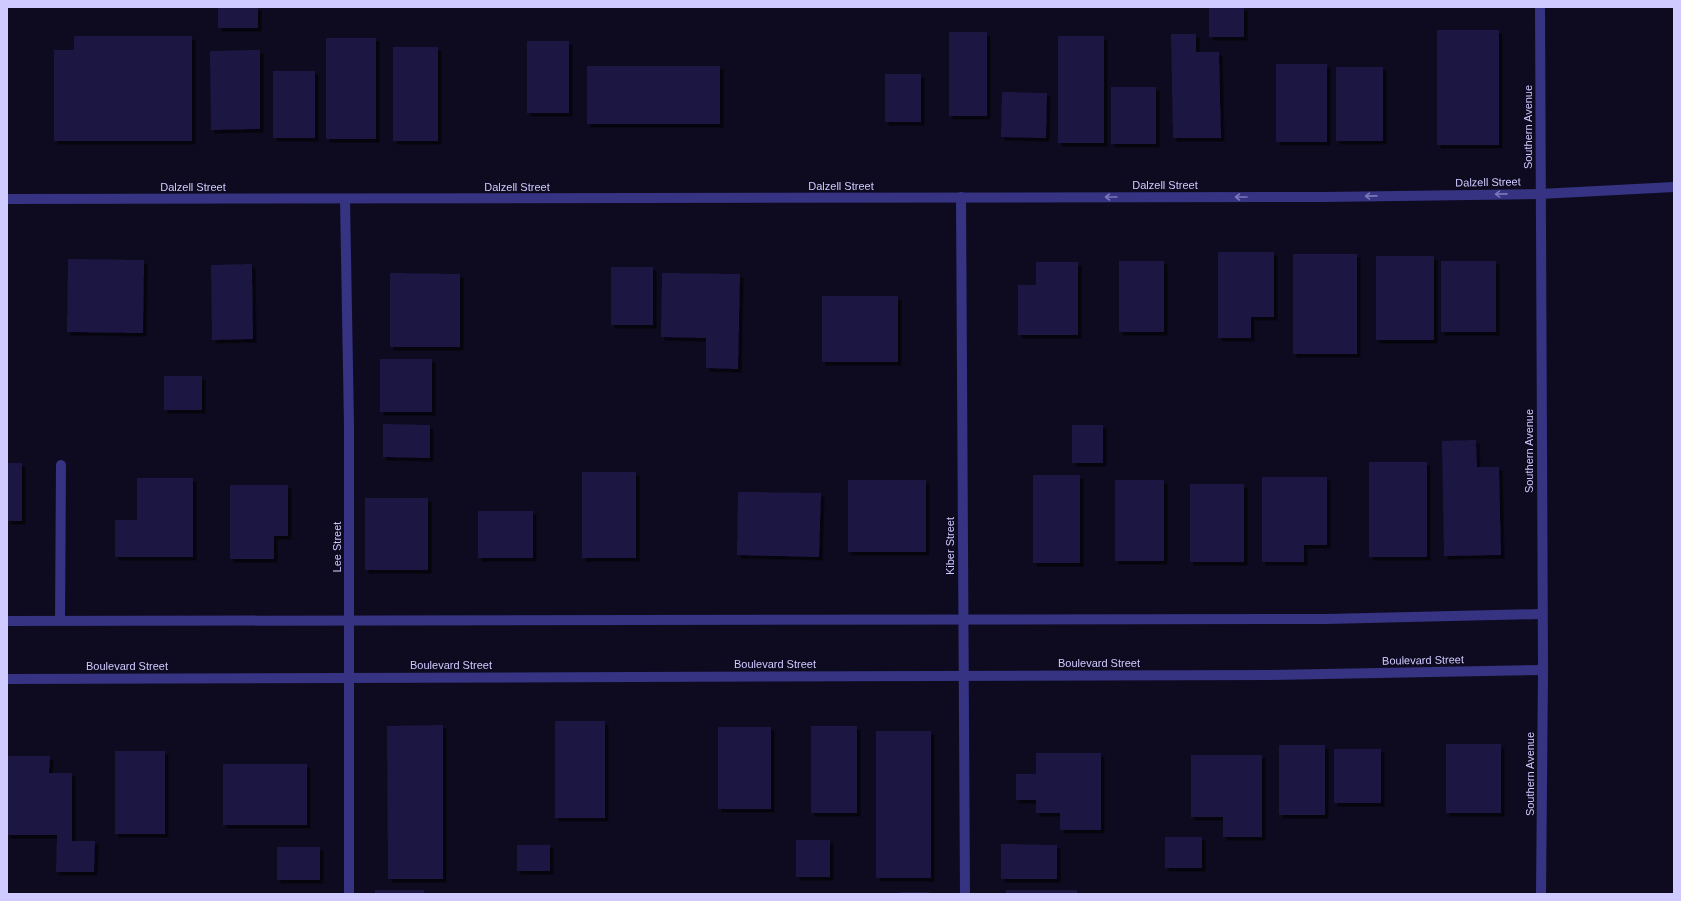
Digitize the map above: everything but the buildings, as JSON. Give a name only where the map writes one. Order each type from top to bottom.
[{"type":"street","name":"Southern Avenue","points":[[1540,7],[1543,670],[1542,894]]},
{"type":"street","name":"Dalzell Street","points":[[7,199],[1324,197],[1540,194],[1674,187]]},
{"type":"street","name":"Kiber Street","points":[[961,197],[963,618],[965,675],[965,894]]},
{"type":"street","name":"Lee Street","points":[[345,199],[349,620],[349,894]]},
{"type":"street","points":[[60,620],[61,465]]},
{"type":"street","points":[[7,621],[1326,618],[1542,614]]},
{"type":"street","name":"Boulevard Street","points":[[7,679],[1271,675],[1543,670]]}]
